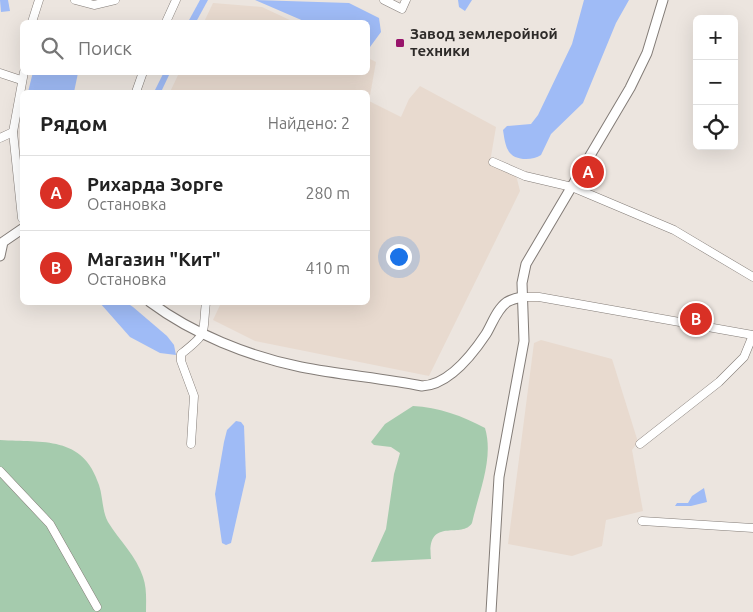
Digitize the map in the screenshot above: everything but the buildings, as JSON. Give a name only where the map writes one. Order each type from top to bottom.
[{"type":"main road","points":[[491,612],[499,476],[524,341],[522,297],[526,264],[546,227],[572,187],[630,88],[647,54],[663,0]]},
{"type":"main road","points":[[0,256],[4,242],[20,230]]},
{"type":"main road","points":[[155,305],[204,333],[238,349],[300,366],[430,385],[445,378],[458,367],[478,345],[503,306],[513,299],[522,297]]},
{"type":"street","points":[[33,20],[39,0]]},
{"type":"street","points":[[75,0],[94,5],[115,0]]},
{"type":"street","points":[[167,20],[176,0]]},
{"type":"street","points":[[384,0],[402,9],[406,0]]},
{"type":"street","points":[[0,73],[23,76],[20,90]]},
{"type":"street","points":[[137,90],[142,75]]},
{"type":"street","points":[[20,93],[13,132],[20,199]]},
{"type":"street","points":[[0,138],[13,132]]},
{"type":"street","points":[[493,162],[524,176],[572,187],[674,230],[753,276]]},
{"type":"street","points":[[522,297],[539,297],[753,335],[744,357],[718,382],[640,444]]},
{"type":"street","points":[[191,444],[194,396],[181,361],[181,354],[204,333],[206,305]]},
{"type":"street","points":[[0,471],[50,524],[97,607]]},
{"type":"street","points":[[642,521],[753,528]]},
{"type":"shaded area","points":[[213,3],[262,7],[290,20],[205,20]]},
{"type":"shaded area","points":[[370,59],[376,62],[370,95],[370,90],[171,90],[178,75],[370,75]]},
{"type":"shaded area","points":[[420,86],[496,127],[490,162],[516,175],[520,191],[429,376],[255,341],[213,320],[220,305],[370,305],[370,102],[401,117],[409,99]]},
{"type":"shaded area","points":[[541,340],[612,359],[638,442],[632,450],[643,511],[606,520],[602,546],[572,556],[508,544],[534,343]]},
{"type":"green space","points":[[413,406],[432,408],[450,413],[485,428],[488,451],[482,487],[472,523],[467,528],[446,531],[434,537],[431,546],[431,559],[371,562],[386,529],[394,474],[400,453],[391,447],[374,445],[371,442],[385,424]]},
{"type":"green space","points":[[0,440],[46,442],[60,445],[83,457],[92,469],[99,485],[108,522],[132,556],[143,577],[146,594],[146,612],[0,612]]},
{"type":"water","points":[[0,0],[8,0],[10,11],[1,12]]},
{"type":"water","points":[[200,0],[208,0],[197,20],[189,20]]},
{"type":"water","points":[[255,0],[349,3],[379,18],[381,32],[370,47],[370,20],[301,20]]},
{"type":"water","points":[[458,0],[472,0],[465,11],[459,7]]},
{"type":"water","points":[[584,0],[629,0],[616,23],[583,103],[551,134],[541,155],[528,159],[518,158],[510,154],[503,130],[507,126],[531,124],[538,115],[572,44]]},
{"type":"water","points":[[32,75],[78,75],[74,90],[28,90]]},
{"type":"water","points":[[162,75],[169,75],[162,90],[155,90]]},
{"type":"water","points":[[102,305],[130,305],[133,307],[167,336],[174,345],[176,355],[160,353],[130,337]]},
{"type":"water","points":[[236,421],[241,422],[244,426],[246,477],[231,543],[226,545],[222,543],[215,494],[227,430]]},
{"type":"water","points":[[704,488],[707,502],[691,506],[675,506],[677,503],[688,503],[692,496]]},
{"type":"place","name":"Завод землеройной техники","points":[[400,43]]},
{"type":"place","name":"Рихарда Зорге","points":[[588,172]]},
{"type":"place","name":"Магазин \"Кит\"","points":[[696,319]]}]
